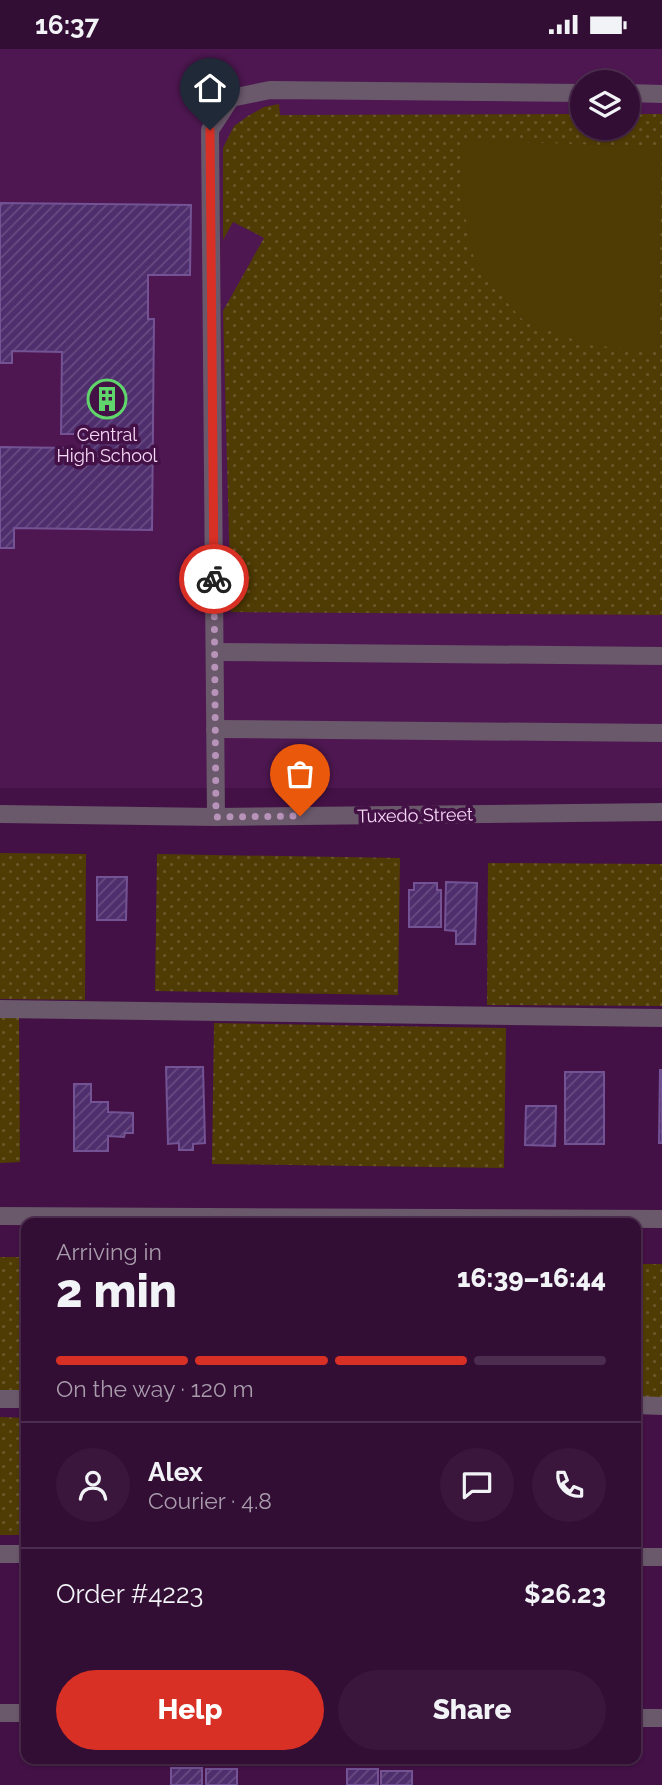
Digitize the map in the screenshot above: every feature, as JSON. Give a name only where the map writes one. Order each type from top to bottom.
[{"type":"street","points":[[216,817],[210,130],[232,98],[270,90],[570,93]]},
{"type":"street","points":[[640,93],[662,94]]},
{"type":"street","points":[[215,652],[662,656]]},
{"type":"street","points":[[215,729],[662,733]]},
{"type":"street","name":"Tuxedo Street","points":[[0,814],[216,817],[662,812]]},
{"type":"street","points":[[0,1009],[662,1018]]},
{"type":"street","points":[[0,1216],[441,1218]]},
{"type":"street","points":[[641,1219],[662,1219]]},
{"type":"street","points":[[0,1399],[21,1399]]},
{"type":"street","points":[[641,1405],[662,1405]]},
{"type":"street","points":[[0,1554],[21,1554]]},
{"type":"street","points":[[641,1557],[662,1557]]},
{"type":"street","points":[[0,1713],[21,1713]]},
{"type":"street","points":[[641,1718],[662,1718]]},
{"type":"shaded area","points":[[0,49],[662,49],[662,788],[0,788]]},
{"type":"shaded area","points":[[279,104],[280,115],[570,114],[570,140],[640,140],[640,114],[662,114],[662,615],[231,612],[223,311],[264,238],[233,222],[223,240],[223,148],[234,126],[264,107]]},
{"type":"shaded area","points":[[460,140],[662,147],[658,351],[588,345],[522,319],[476,268],[463,205]]},
{"type":"shaded area","points":[[0,853],[86,854],[85,1000],[0,999]]},
{"type":"shaded area","points":[[157,854],[400,858],[398,995],[155,991]]},
{"type":"shaded area","points":[[488,863],[662,864],[662,1006],[487,1005]]},
{"type":"shaded area","points":[[0,1018],[19,1018],[20,1162],[0,1163]]},
{"type":"shaded area","points":[[214,1023],[506,1028],[504,1168],[212,1164]]},
{"type":"shaded area","points":[[0,1257],[21,1257],[21,1391],[0,1391]]},
{"type":"shaded area","points":[[641,1264],[662,1264],[662,1399],[641,1399]]},
{"type":"shaded area","points":[[0,1417],[21,1418],[21,1535],[0,1535]]},
{"type":"building","name":"Central High School","points":[[0,203],[191,205],[190,275],[148,275],[148,319],[154,319],[152,530],[14,528],[14,548],[0,548],[0,447],[72,448],[72,456],[82,456],[83,434],[61,434],[62,352],[12,351],[12,363],[0,363]]},
{"type":"building","points":[[97,877],[127,877],[126,920],[97,920]]},
{"type":"building","points":[[446,882],[477,883],[475,944],[456,944],[456,931],[445,930]]},
{"type":"building","points":[[414,883],[437,883],[437,890],[441,890],[441,927],[409,927],[409,890],[414,890]]},
{"type":"building","points":[[166,1067],[203,1067],[205,1143],[193,1144],[193,1150],[179,1150],[179,1143],[168,1144]]},
{"type":"building","points":[[662,1070],[662,1143],[659,1143]]},
{"type":"building","points":[[565,1072],[604,1072],[604,1144],[565,1144]]},
{"type":"building","points":[[74,1084],[91,1084],[91,1102],[108,1102],[108,1112],[133,1113],[133,1133],[125,1133],[124,1137],[108,1136],[108,1151],[74,1151]]},
{"type":"building","points":[[526,1106],[556,1106],[555,1146],[525,1145]]},
{"type":"building","points":[[171,1768],[202,1768],[202,1785],[171,1785]]},
{"type":"building","points":[[206,1769],[237,1769],[237,1785],[206,1785]]},
{"type":"building","points":[[347,1769],[378,1769],[378,1785],[347,1785]]},
{"type":"building","points":[[381,1771],[412,1771],[412,1785],[381,1785]]},
{"type":"way so far","points":[[214,579],[216,817],[300,816]]},
{"type":"place","name":"Central High School","points":[[107,399]]},
{"type":"route","points":[[210,130],[214,579]]}]
